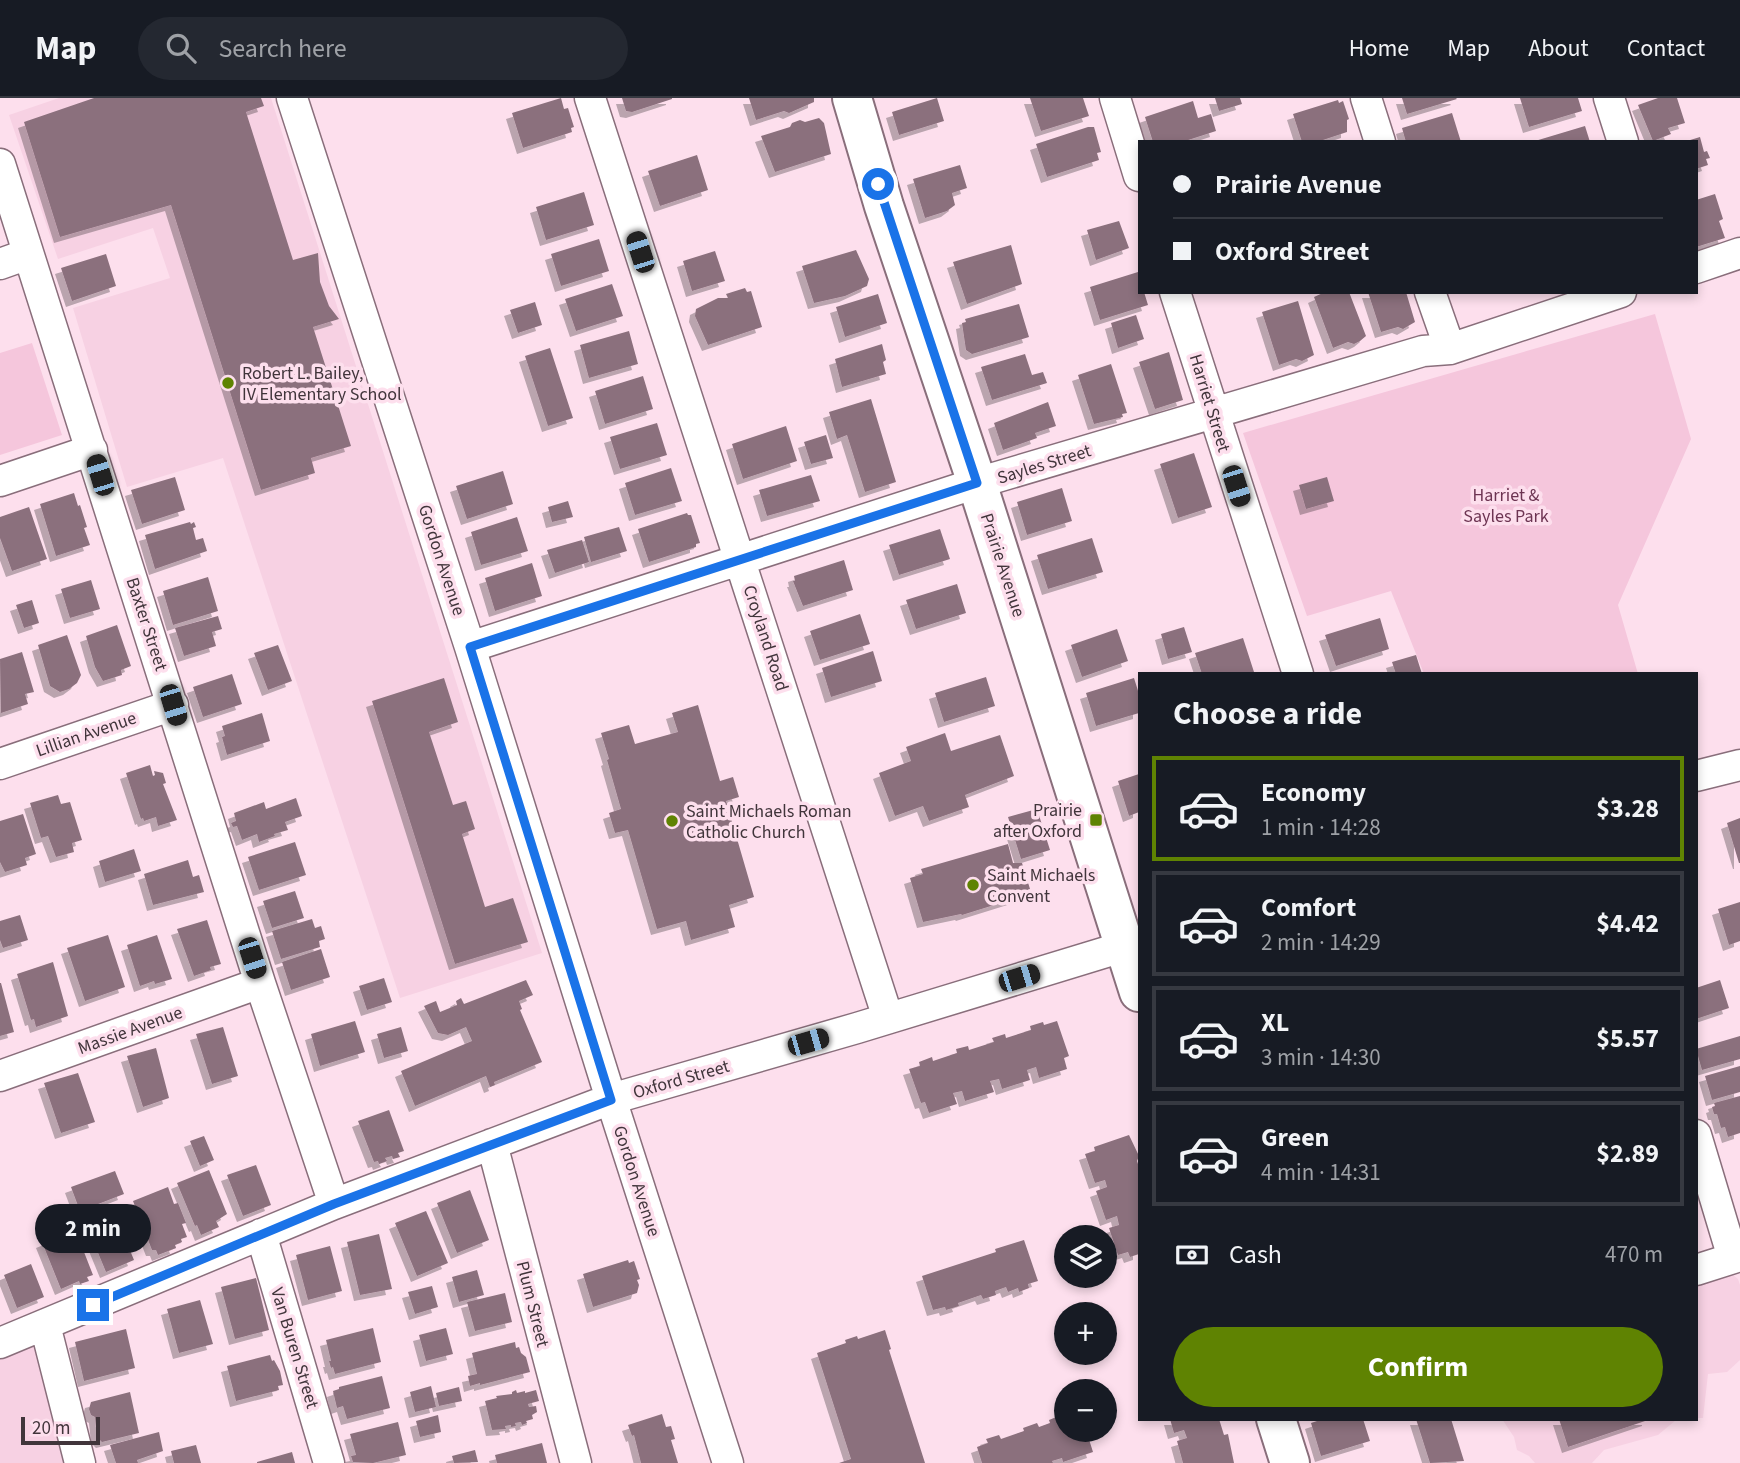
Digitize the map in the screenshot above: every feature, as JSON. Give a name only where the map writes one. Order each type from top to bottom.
[{"type":"street","name":"Gordon Avenue","points":[[292,98],[470,647],[611,1100],[728,1463]]},
{"type":"street","name":"Croyland Road","points":[[590,98],[888,1018]]},
{"type":"street","name":"Prairie Avenue","points":[[852,98],[884,206],[1132,944],[1138,985]]},
{"type":"street","points":[[1115,98],[1138,173]]},
{"type":"street","points":[[1366,98],[1379,140]]},
{"type":"street","points":[[1609,98],[1622,140]]},
{"type":"street","name":"Baxter Street","points":[[0,164],[14,259],[92,450],[260,984],[334,1204]]},
{"type":"street","points":[[1698,267],[1740,253]]},
{"type":"street","name":"Harriet Street","points":[[1176,294],[1297,672]]},
{"type":"street","points":[[1431,294],[1450,349]]},
{"type":"street","name":"Sayles Street","points":[[470,647],[977,483],[1423,351],[1450,349],[1615,294]]},
{"type":"street","points":[[0,481],[92,450]]},
{"type":"street","name":"Lillian Avenue","points":[[0,764],[173,705]]},
{"type":"street","points":[[1698,776],[1740,765]]},
{"type":"street","name":"Oxford Street","points":[[0,1343],[334,1204],[611,1100],[1132,944]]},
{"type":"street","name":"Massie Avenue","points":[[0,1076],[260,984]]},
{"type":"street","points":[[1698,1141],[1737,1257],[1698,1269]]},
{"type":"street","name":"Plum Street","points":[[492,1144],[576,1463]]},
{"type":"street","name":"Van Buren Street","points":[[261,1234],[329,1463]]},
{"type":"street","points":[[45,1325],[80,1463]]},
{"type":"street","points":[[1277,1421],[1290,1463]]},
{"type":"shaded area","points":[[59,98],[271,98],[542,953],[400,998],[223,458],[127,487],[73,308],[170,278],[153,228],[58,259],[9,115]]},
{"type":"shaded area","points":[[1733,1275],[1740,1285],[1740,1360],[1727,1372],[1708,1374],[1703,1418],[1698,1418],[1698,1285]]},
{"type":"shaded area","points":[[42,1334],[80,1463],[0,1463],[0,1351]]},
{"type":"shaded area","points":[[1503,1421],[1675,1421],[1658,1435],[1604,1450],[1592,1463],[1535,1463],[1529,1456],[1517,1450],[1514,1437]]},
{"type":"green space","name":"Harriet & Sayles Park","points":[[1655,314],[1691,439],[1618,605],[1637,672],[1423,672],[1391,591],[1307,616],[1243,433]]},
{"type":"green space","points":[[32,343],[62,435],[0,455],[0,353]]},
{"type":"building","name":"Robert L. Bailey, IV Elementary School","points":[[94,98],[261,98],[264,106],[246,112],[293,260],[318,253],[320,282],[329,306],[339,319],[313,327],[351,446],[311,458],[315,473],[261,490],[171,205],[60,237],[24,122]]},
{"type":"building","points":[[561,98],[564,109],[568,108],[574,127],[571,128],[572,132],[523,148],[512,113]]},
{"type":"building","points":[[622,98],[672,99],[632,112],[626,111]]},
{"type":"building","points":[[749,98],[814,98],[814,102],[789,113],[784,111],[756,120]]},
{"type":"building","points":[[937,98],[944,121],[899,135],[892,112]]},
{"type":"building","points":[[1030,98],[1083,98],[1089,116],[1041,131]]},
{"type":"building","points":[[1215,98],[1240,98],[1242,104],[1219,111]]},
{"type":"building","points":[[1402,98],[1456,98],[1457,99],[1407,114]]},
{"type":"building","points":[[1520,98],[1578,98],[1582,111],[1529,127]]},
{"type":"building","points":[[1658,98],[1677,98],[1685,123],[1668,128],[1671,134],[1653,140],[1638,105]]},
{"type":"building","points":[[1338,100],[1339,103],[1343,101],[1349,119],[1347,132],[1323,140],[1301,140],[1293,114]]},
{"type":"building","points":[[1193,101],[1198,118],[1211,114],[1216,131],[1188,140],[1152,140],[1145,117]]},
{"type":"building","points":[[1452,113],[1460,140],[1405,140],[1402,128]]},
{"type":"building","points":[[819,118],[824,123],[831,154],[775,172],[761,136],[790,127],[792,123],[800,120],[805,122]]},
{"type":"building","points":[[1585,126],[1589,140],[1538,140]]},
{"type":"building","points":[[1094,127],[1101,152],[1097,153],[1099,160],[1047,177],[1036,144]]},
{"type":"building","points":[[1700,137],[1704,152],[1707,151],[1710,158],[1706,159],[1708,165],[1698,168],[1698,140],[1690,140]]},
{"type":"building","points":[[697,155],[708,190],[660,206],[648,171]]},
{"type":"building","points":[[960,165],[967,188],[952,193],[955,205],[947,211],[925,218],[913,179]]},
{"type":"building","points":[[584,192],[594,225],[546,240],[536,207]]},
{"type":"building","points":[[1715,194],[1723,219],[1719,221],[1725,238],[1698,246],[1698,199]]},
{"type":"building","points":[[1119,221],[1129,248],[1096,260],[1087,230]]},
{"type":"building","points":[[599,239],[609,271],[561,286],[551,254]]},
{"type":"building","points":[[1011,245],[1022,284],[967,304],[953,262]]},
{"type":"building","points":[[856,250],[869,279],[867,286],[845,296],[814,303],[802,266]]},
{"type":"building","points":[[715,251],[725,281],[692,291],[683,261]]},
{"type":"building","points":[[106,254],[116,286],[72,301],[61,268]]},
{"type":"building","points":[[1138,272],[1138,294],[1145,294],[1148,305],[1100,320],[1090,287]]},
{"type":"building","points":[[612,284],[623,316],[576,331],[565,299]]},
{"type":"building","points":[[745,288],[747,292],[751,291],[762,327],[708,345],[695,316],[696,309],[718,298],[728,298],[726,294]]},
{"type":"building","points":[[878,294],[887,323],[845,337],[836,307]]},
{"type":"building","points":[[1321,294],[1350,294],[1366,336],[1354,344],[1348,342],[1333,348],[1314,297]]},
{"type":"building","points":[[1369,294],[1407,294],[1415,322],[1403,329],[1398,327],[1381,332]]},
{"type":"building","points":[[1298,301],[1314,355],[1302,361],[1296,359],[1279,365],[1262,312]]},
{"type":"building","points":[[535,302],[542,325],[518,333],[510,310]]},
{"type":"building","points":[[1019,304],[1029,337],[972,354],[966,350],[962,323],[966,322],[965,319]]},
{"type":"building","points":[[1136,315],[1144,339],[1118,348],[1111,323]]},
{"type":"building","points":[[629,331],[638,364],[589,378],[580,345]]},
{"type":"building","points":[[882,344],[886,374],[842,387],[835,359]]},
{"type":"building","points":[[550,348],[573,418],[548,426],[525,356]]},
{"type":"building","points":[[1169,352],[1183,400],[1155,409],[1139,362]]},
{"type":"building","points":[[1025,354],[1032,375],[1043,372],[1047,383],[992,400],[981,367]]},
{"type":"building","points":[[1111,364],[1127,413],[1122,414],[1123,417],[1094,424],[1078,375]]},
{"type":"building","points":[[643,376],[653,409],[605,424],[595,391]]},
{"type":"building","points":[[871,399],[896,482],[865,492],[847,435],[837,439],[829,412]]},
{"type":"building","points":[[1048,402],[1056,426],[1035,433],[1037,438],[1003,450],[994,423]]},
{"type":"building","points":[[657,423],[667,455],[620,469],[610,437]]},
{"type":"building","points":[[786,426],[797,461],[743,479],[732,444]]},
{"type":"building","points":[[826,435],[833,458],[811,464],[804,442]]},
{"type":"building","points":[[1194,453],[1212,507],[1178,518],[1160,464]]},
{"type":"building","points":[[671,468],[682,501],[635,515],[625,483]]},
{"type":"building","points":[[503,471],[513,504],[467,519],[456,486]]},
{"type":"building","points":[[811,475],[820,501],[767,516],[759,490]]},
{"type":"building","points":[[175,477],[185,510],[142,524],[131,490]]},
{"type":"building","points":[[1327,477],[1334,501],[1306,509],[1299,485]]},
{"type":"building","points":[[1062,488],[1072,521],[1027,535],[1017,502]]},
{"type":"building","points":[[74,493],[87,527],[84,528],[90,545],[56,556],[40,504]]},
{"type":"building","points":[[568,501],[573,517],[552,522],[548,507]]},
{"type":"building","points":[[29,507],[47,559],[12,571],[0,538],[0,517]]},
{"type":"building","points":[[687,513],[691,515],[700,543],[696,544],[696,547],[649,562],[638,529]]},
{"type":"building","points":[[517,517],[528,551],[481,565],[471,532]]},
{"type":"building","points":[[194,522],[196,527],[193,528],[196,540],[203,538],[207,551],[155,569],[145,535]]},
{"type":"building","points":[[619,527],[627,551],[591,562],[584,537]]},
{"type":"building","points":[[940,529],[950,559],[899,575],[889,545]]},
{"type":"building","points":[[1092,538],[1103,572],[1048,589],[1037,555]]},
{"type":"building","points":[[582,540],[589,562],[555,573],[547,550]]},
{"type":"building","points":[[844,560],[853,590],[803,606],[793,581],[794,576]]},
{"type":"building","points":[[532,563],[542,596],[495,611],[485,578]]},
{"type":"building","points":[[208,577],[218,611],[173,625],[163,591]]},
{"type":"building","points":[[91,580],[100,609],[70,618],[61,589]]},
{"type":"building","points":[[957,584],[966,613],[916,629],[906,600]]},
{"type":"building","points":[[32,600],[39,623],[24,628],[16,605]]},
{"type":"building","points":[[860,614],[870,644],[820,660],[810,631]]},
{"type":"building","points":[[218,616],[222,629],[212,632],[216,646],[184,656],[175,628]]},
{"type":"building","points":[[1380,618],[1389,649],[1336,666],[1325,635]]},
{"type":"building","points":[[117,625],[131,666],[121,670],[122,675],[103,681],[95,667],[86,636]]},
{"type":"building","points":[[1184,627],[1192,652],[1168,659],[1161,634]]},
{"type":"building","points":[[1117,629],[1128,661],[1082,677],[1071,645]]},
{"type":"building","points":[[67,635],[81,675],[77,683],[60,692],[50,686],[38,645]]},
{"type":"building","points":[[1243,638],[1254,672],[1201,672],[1195,653]]},
{"type":"building","points":[[278,645],[292,681],[268,690],[254,653]]},
{"type":"building","points":[[873,651],[882,681],[831,697],[822,668]]},
{"type":"building","points":[[22,652],[34,692],[25,694],[28,704],[1,713],[0,659]]},
{"type":"building","points":[[1416,655],[1421,672],[1395,672],[1392,662]]},
{"type":"building","points":[[232,674],[242,704],[203,717],[193,687]]},
{"type":"building","points":[[986,677],[995,706],[944,722],[935,693]]},
{"type":"building","points":[[444,678],[458,722],[429,732],[453,805],[466,801],[475,829],[462,834],[485,907],[513,898],[528,942],[455,964],[372,701]]},
{"type":"building","points":[[1134,678],[1138,691],[1138,713],[1096,726],[1086,693]]},
{"type":"building","name":"Saint Michaels Roman Catholic Church","points":[[698,705],[720,781],[733,777],[739,797],[726,801],[754,897],[729,905],[735,927],[691,940],[686,921],[657,929],[628,830],[615,833],[609,813],[621,809],[601,733],[629,725],[635,744],[678,732],[672,713]]},
{"type":"building","points":[[262,713],[270,741],[227,755],[222,726]]},
{"type":"building","points":[[945,733],[951,751],[1000,735],[1014,776],[965,795],[969,807],[929,821],[923,806],[895,816],[879,773],[911,761],[906,747]]},
{"type":"building","points":[[150,765],[153,776],[154,771],[163,773],[166,783],[163,784],[177,820],[158,826],[156,817],[144,821],[141,819],[126,773]]},
{"type":"building","points":[[1138,774],[1138,812],[1129,816],[1118,781]]},
{"type":"building","points":[[58,795],[61,804],[70,802],[82,840],[72,843],[74,852],[56,857],[48,836],[41,838],[30,803]]},
{"type":"building","points":[[296,798],[302,816],[285,822],[288,830],[274,834],[275,836],[259,842],[257,834],[242,840],[237,826],[233,827],[231,823],[236,821],[234,813],[264,802],[266,809]]},
{"type":"building","points":[[1037,809],[1050,850],[1021,859],[1008,817]]},
{"type":"building","points":[[23,814],[36,854],[25,858],[27,865],[5,872],[0,862],[0,821]]},
{"type":"building","points":[[1740,818],[1740,863],[1739,863],[1727,823]]},
{"type":"building","points":[[295,842],[306,875],[259,890],[248,857]]},
{"type":"building","points":[[1008,844],[1013,863],[1022,863],[1030,889],[1022,892],[1023,896],[962,915],[923,922],[910,878],[923,874],[921,869]]},
{"type":"building","points":[[134,849],[141,871],[105,882],[99,861]]},
{"type":"building","points":[[188,860],[193,877],[199,875],[204,892],[153,905],[144,874]]},
{"type":"building","points":[[295,891],[304,918],[272,928],[263,901]]},
{"type":"building","points":[[1740,902],[1740,941],[1729,945],[1718,909]]},
{"type":"building","points":[[20,915],[28,940],[3,948],[0,921]]},
{"type":"building","points":[[312,919],[315,928],[321,926],[325,939],[319,941],[320,947],[281,959],[272,931]]},
{"type":"building","points":[[207,920],[221,964],[194,976],[177,929]]},
{"type":"building","points":[[108,935],[125,987],[85,1001],[67,948]]},
{"type":"building","points":[[157,935],[172,979],[140,986],[127,945]]},
{"type":"building","points":[[321,949],[330,977],[291,990],[282,962]]},
{"type":"building","points":[[53,962],[68,1016],[36,1027],[34,1019],[31,1020],[17,974]]},
{"type":"building","points":[[384,978],[392,1002],[367,1010],[359,986]]},
{"type":"building","points":[[526,980],[533,995],[519,1001],[520,1010],[542,1062],[494,1082],[495,1085],[490,1087],[486,1076],[415,1106],[401,1071],[472,1041],[466,1027],[448,1035],[438,1033],[424,1006],[436,1001],[440,1012],[457,1005],[456,1001],[461,998],[464,1004]]},
{"type":"building","points":[[1720,980],[1729,1008],[1698,1018],[1698,987]]},
{"type":"building","points":[[0,983],[14,1032],[0,1036]]},
{"type":"building","points":[[355,1021],[365,1052],[320,1066],[311,1034]]},
{"type":"building","points":[[1057,1021],[1069,1056],[1064,1058],[1067,1069],[1039,1078],[1036,1067],[1027,1070],[1030,1080],[1002,1089],[999,1079],[990,1081],[994,1092],[965,1101],[962,1091],[953,1093],[957,1104],[929,1113],[925,1102],[921,1103],[909,1069],[920,1066],[919,1062],[932,1057],[933,1061],[957,1053],[956,1049],[968,1046],[969,1050],[994,1042],[992,1038],[1005,1034],[1006,1038],[1031,1030],[1030,1026],[1043,1022],[1044,1025]]},
{"type":"building","points":[[223,1027],[238,1076],[212,1084],[196,1034]]},
{"type":"building","points":[[401,1027],[408,1051],[384,1058],[377,1034]]},
{"type":"building","points":[[1740,1036],[1740,1059],[1702,1070],[1698,1048]]},
{"type":"building","points":[[156,1048],[169,1098],[143,1107],[127,1056]]},
{"type":"building","points":[[1740,1066],[1740,1092],[1712,1100],[1705,1076]]},
{"type":"building","points":[[78,1073],[95,1122],[61,1133],[44,1083]]},
{"type":"building","points":[[1740,1096],[1740,1133],[1728,1137],[1712,1107],[1715,1106],[1714,1103]]},
{"type":"building","points":[[389,1110],[404,1151],[398,1153],[400,1157],[385,1158],[387,1161],[379,1164],[378,1161],[374,1162],[358,1121]]},
{"type":"building","points":[[1129,1135],[1138,1154],[1138,1254],[1130,1257],[1128,1252],[1118,1255],[1117,1216],[1106,1220],[1096,1191],[1107,1187],[1105,1180],[1095,1183],[1085,1154],[1095,1151],[1094,1147]]},
{"type":"building","points":[[204,1136],[214,1160],[200,1166],[190,1141]]},
{"type":"building","points":[[256,1165],[271,1205],[243,1216],[227,1175]]},
{"type":"building","points":[[209,1170],[227,1214],[216,1221],[219,1227],[201,1235],[177,1183]]},
{"type":"building","points":[[115,1171],[124,1194],[80,1211],[71,1187]]},
{"type":"building","points":[[168,1187],[174,1204],[178,1203],[186,1223],[182,1224],[187,1237],[175,1245],[176,1248],[158,1255],[156,1250],[152,1250],[133,1201]]},
{"type":"building","points":[[470,1190],[489,1240],[457,1253],[437,1203]]},
{"type":"building","points":[[426,1211],[448,1263],[417,1276],[395,1223]]},
{"type":"building","points":[[120,1226],[134,1260],[106,1272],[92,1238]]},
{"type":"building","points":[[75,1229],[93,1275],[87,1277],[89,1281],[80,1284],[79,1281],[61,1289],[42,1242]]},
{"type":"building","points":[[379,1234],[392,1289],[360,1295],[347,1242]]},
{"type":"building","points":[[1024,1240],[1038,1281],[1028,1284],[1029,1288],[1008,1292],[1006,1287],[995,1291],[996,1295],[983,1299],[981,1295],[958,1303],[959,1306],[933,1310],[922,1276]]},
{"type":"building","points":[[330,1246],[342,1291],[308,1300],[296,1255]]},
{"type":"building","points":[[628,1260],[629,1263],[634,1261],[640,1279],[637,1280],[637,1293],[593,1307],[583,1274]]},
{"type":"building","points":[[31,1264],[44,1297],[17,1308],[4,1275]]},
{"type":"building","points":[[477,1270],[484,1295],[459,1302],[452,1277]]},
{"type":"building","points":[[256,1278],[269,1330],[235,1339],[221,1287]]},
{"type":"building","points":[[432,1286],[438,1307],[415,1314],[408,1292]]},
{"type":"building","points":[[505,1293],[512,1322],[475,1331],[467,1302]]},
{"type":"building","points":[[200,1300],[213,1344],[179,1353],[167,1309]]},
{"type":"building","points":[[373,1328],[381,1362],[335,1374],[329,1361],[326,1340]]},
{"type":"building","points":[[446,1328],[453,1354],[426,1361],[419,1335]]},
{"type":"building","points":[[126,1329],[135,1368],[84,1381],[75,1342]]},
{"type":"building","points":[[885,1330],[925,1463],[839,1463],[851,1459],[817,1353],[846,1343],[845,1340],[857,1336],[858,1339]]},
{"type":"building","points":[[515,1342],[516,1348],[519,1347],[526,1357],[530,1372],[470,1386],[468,1376],[477,1374],[472,1353]]},
{"type":"building","points":[[270,1355],[280,1371],[283,1385],[278,1386],[279,1390],[236,1401],[227,1366]]},
{"type":"building","points":[[382,1376],[390,1408],[347,1419],[343,1406],[337,1408],[333,1391]]},
{"type":"building","points":[[431,1386],[436,1407],[415,1412],[410,1392]]},
{"type":"building","points":[[459,1387],[462,1401],[439,1406],[436,1393]]},
{"type":"building","points":[[516,1390],[517,1393],[525,1393],[536,1390],[539,1401],[528,1404],[529,1407],[536,1406],[537,1412],[532,1415],[533,1419],[522,1425],[521,1422],[515,1423],[516,1426],[492,1430],[485,1401],[512,1394]]},
{"type":"building","points":[[130,1392],[139,1433],[102,1442],[97,1437],[95,1417],[89,1409],[91,1402]]},
{"type":"building","points":[[662,1414],[666,1427],[671,1426],[675,1439],[671,1440],[678,1463],[641,1463],[634,1435],[632,1436],[628,1425]]},
{"type":"building","points":[[438,1415],[441,1432],[420,1437],[416,1421]]},
{"type":"building","points":[[1054,1418],[1054,1442],[1090,1442],[1093,1452],[1063,1462],[1062,1458],[1052,1461],[1053,1463],[982,1463],[977,1447],[988,1443],[986,1439],[999,1435],[1001,1439],[1037,1423],[1039,1427],[1050,1423],[1049,1420]]},
{"type":"building","points":[[1171,1421],[1220,1421],[1224,1435],[1228,1434],[1234,1463],[1183,1463],[1177,1441],[1187,1438],[1184,1430],[1174,1433]]},
{"type":"building","points":[[1364,1421],[1370,1441],[1321,1456],[1311,1423]]},
{"type":"building","points":[[1417,1421],[1452,1421],[1464,1461],[1430,1463]]},
{"type":"building","points":[[1560,1421],[1645,1421],[1568,1447]]},
{"type":"building","points":[[398,1422],[406,1455],[373,1463],[353,1462],[351,1456],[356,1455],[350,1434]]},
{"type":"building","points":[[159,1432],[163,1451],[137,1460],[138,1463],[116,1463],[110,1445]]},
{"type":"building","points":[[542,1443],[547,1463],[497,1463],[495,1455]]},
{"type":"building","points":[[196,1445],[201,1463],[174,1463],[171,1451]]},
{"type":"building","points":[[475,1450],[478,1462],[454,1463],[452,1456]]},
{"type":"building","points":[[292,1452],[295,1463],[257,1463],[257,1462]]},
{"type":"place","name":"Robert L. Bailey, IV Elementary School","points":[[228,383]]},
{"type":"place","name":"Prairie after Oxford","points":[[1096,820]]},
{"type":"place","name":"Saint Michaels Roman Catholic Church","points":[[672,821]]},
{"type":"place","name":"Saint Michaels Convent","points":[[973,885]]},
{"type":"route","points":[[93,1305],[334,1204],[611,1100],[470,647],[977,483],[878,184]]}]
